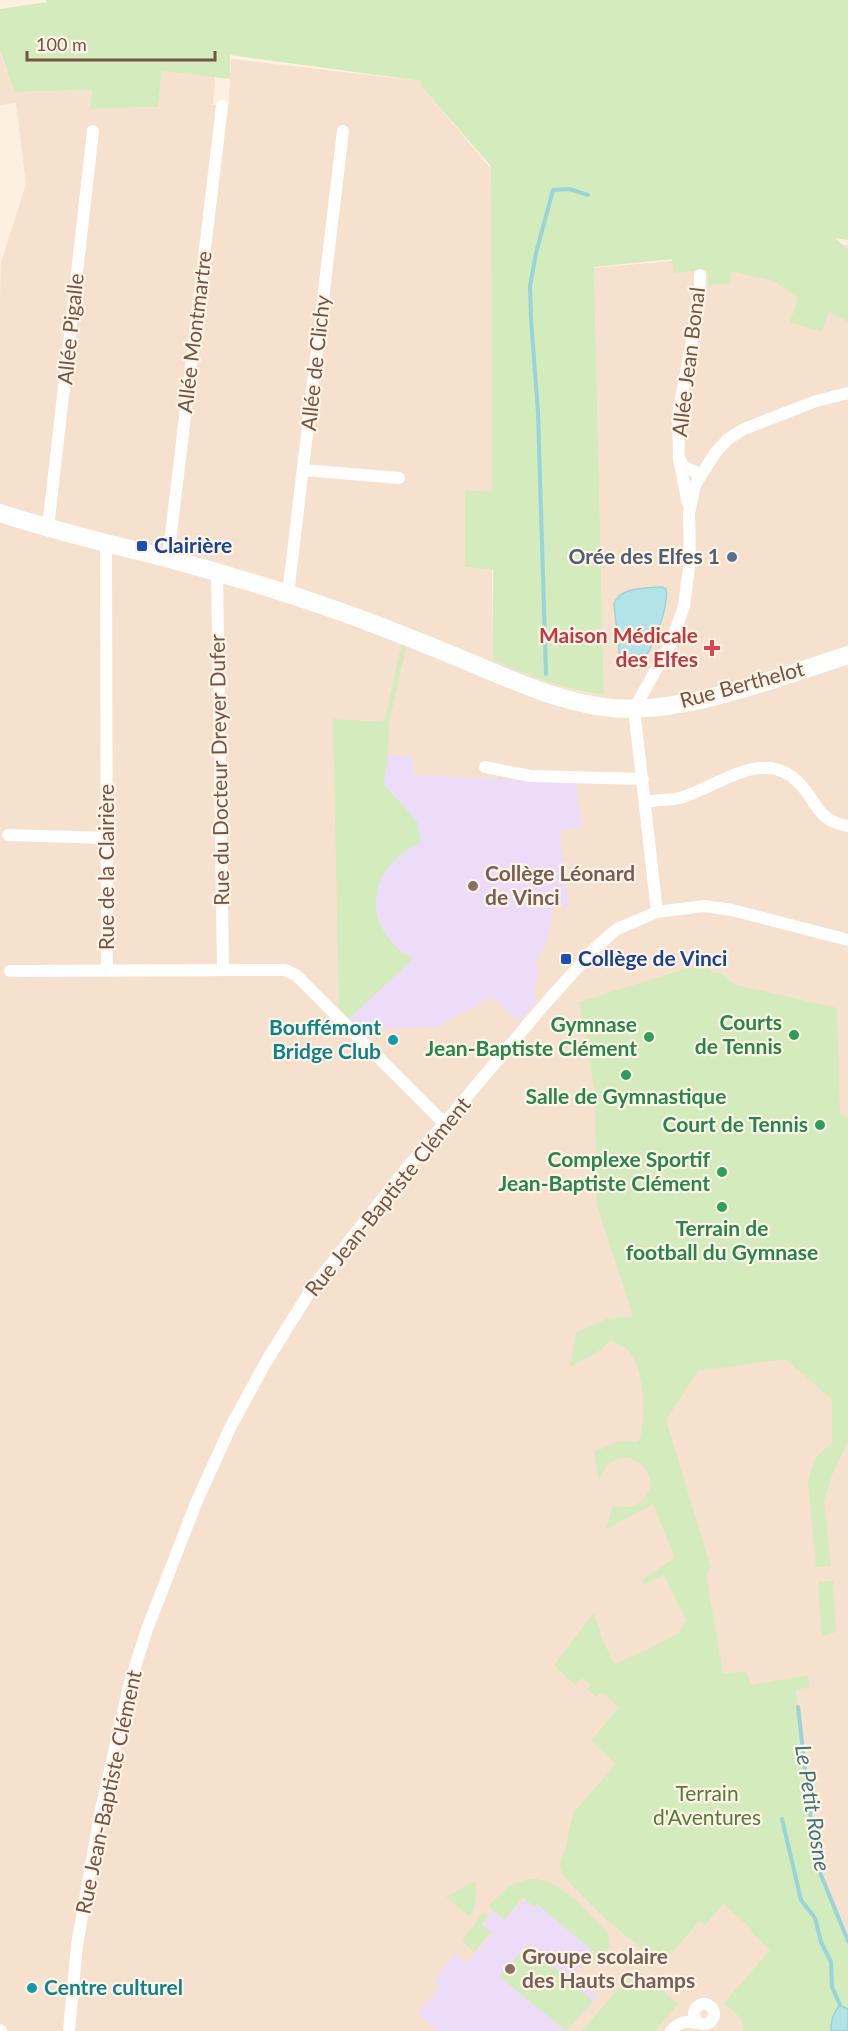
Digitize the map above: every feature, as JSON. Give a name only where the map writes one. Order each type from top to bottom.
[{"type":"street","name":"Allée Montmartre","points":[[168,559],[222,106]]},
{"type":"street","name":"Allée Pigalle","points":[[48,528],[93,131]]},
{"type":"street","name":"Allée de Clichy","points":[[288,594],[343,131]]},
{"type":"street","name":"Allée Jean Bonal","points":[[700,275],[699,302],[678,416],[679,458],[684,466],[700,474]]},
{"type":"street","points":[[689,513],[695,485],[700,474],[728,439],[744,429],[801,406],[848,393]]},
{"type":"street","points":[[657,912],[634,709],[672,643],[684,606],[690,560],[689,513],[679,458]]},
{"type":"street","points":[[304,470],[399,478]]},
{"type":"street","name":"Rue Berthelot","points":[[0,513],[48,528],[217,572],[288,594],[406,635],[544,691],[610,708],[634,709],[718,695],[848,655]]},
{"type":"street","name":"Rue de la Clairière","points":[[106,543],[106,970],[285,969],[296,975],[445,1124]]},
{"type":"street","name":"Rue du Docteur Dreyer Dufer","points":[[217,572],[223,969]]},
{"type":"street","points":[[485,767],[530,776],[643,779]]},
{"type":"street","points":[[646,802],[675,799],[747,770],[772,767],[789,774],[799,782],[815,807],[827,818],[848,826]]},
{"type":"street","points":[[8,835],[107,838]]},
{"type":"street","name":"Rue Jean-Baptiste Clément","points":[[68,2028],[87,1879],[119,1728],[146,1632],[196,1503],[230,1428],[266,1362],[312,1288],[356,1231],[544,1005],[596,947],[617,930],[657,912],[694,906],[713,906],[848,940]]},
{"type":"street","points":[[10,971],[106,970]]},
{"type":"street","points":[[671,2031],[678,2024],[698,2023]]},
{"type":"shaded area","points":[[0,50],[14,92],[92,90],[90,109],[158,107],[162,71],[215,77],[213,105],[229,104],[231,59],[421,81],[421,86],[491,169],[492,493],[465,490],[465,567],[492,570],[493,660],[584,693],[604,695],[594,268],[848,245],[848,2031],[0,2031],[0,301],[1,263],[26,184],[16,103],[0,105]]},
{"type":"shaded area","name":"Collège Léonard de Vinci","points":[[388,755],[412,756],[414,775],[576,783],[582,828],[559,830],[569,906],[553,908],[548,937],[536,962],[538,981],[534,982],[536,1001],[519,1021],[491,997],[437,1027],[359,1029],[349,1019],[413,959],[399,950],[385,935],[376,910],[380,879],[388,865],[401,853],[421,843],[416,821],[384,785]]},
{"type":"shaded area","name":"Groupe scolaire des Hauts Champs","points":[[524,1899],[534,1907],[537,1904],[593,1951],[573,1975],[598,1997],[567,2031],[438,2031],[418,2014],[440,1987],[434,1982],[455,1953],[466,1964],[492,1934],[482,1924],[494,1909],[506,1918]]},
{"type":"green space","points":[[46,0],[848,0],[848,240],[835,238],[848,250],[848,322],[829,312],[822,332],[790,322],[798,298],[774,281],[730,271],[731,283],[709,285],[707,270],[674,273],[672,259],[594,267],[604,695],[561,686],[493,660],[493,570],[465,567],[465,490],[492,492],[490,165],[421,86],[421,81],[230,55],[230,79],[162,71],[158,107],[90,109],[92,90],[14,92],[0,49],[0,9],[47,2]]},
{"type":"green space","points":[[402,642],[407,644],[389,722],[384,785],[417,821],[421,843],[402,854],[389,867],[380,882],[376,899],[377,915],[384,932],[396,946],[413,959],[349,1019],[339,1008],[333,719],[384,722]]},
{"type":"green space","name":"Terrain d'Aventures","points":[[708,962],[712,973],[722,974],[735,985],[837,1008],[840,1114],[848,1119],[848,1441],[832,1475],[824,1501],[831,1566],[816,1567],[808,1482],[815,1458],[832,1443],[832,1399],[785,1359],[698,1371],[666,1420],[711,1568],[706,1574],[723,1674],[747,1671],[750,1685],[808,1675],[809,1687],[796,1690],[807,1810],[819,1873],[848,1936],[848,2031],[743,2031],[742,2019],[724,2003],[770,1950],[750,1931],[752,1929],[723,1904],[705,1925],[699,1921],[666,1960],[654,1949],[649,1955],[607,1920],[568,1881],[562,1874],[560,1866],[573,1813],[616,1764],[591,1741],[619,1707],[601,1692],[596,1697],[587,1689],[591,1685],[582,1678],[575,1685],[554,1665],[594,1613],[603,1641],[614,1664],[679,1633],[686,1620],[664,1575],[644,1584],[643,1579],[675,1558],[653,1504],[606,1529],[613,1505],[634,1506],[648,1492],[650,1481],[647,1471],[639,1463],[629,1458],[618,1458],[608,1465],[599,1480],[594,1452],[620,1441],[638,1442],[643,1421],[643,1394],[633,1357],[623,1346],[610,1340],[602,1349],[570,1367],[576,1333],[606,1319],[633,1316],[597,1205],[595,1093],[579,1002]]},
{"type":"green space","points":[[833,1581],[836,1632],[822,1636],[818,1582]]},
{"type":"green space","points":[[528,1879],[551,1883],[562,1889],[607,1932],[609,1946],[595,1965],[589,1960],[594,1952],[537,1904],[534,1907],[523,1897],[504,1920],[488,1906],[509,1886]]},
{"type":"green space","points":[[475,1881],[476,1900],[470,1917],[446,1897]]},
{"type":"green space","points":[[483,1913],[488,1917],[481,1924],[491,1932],[474,1952],[462,1941]]},
{"type":"green space","points":[[528,1944],[593,2001],[566,2031],[499,1976]]},
{"type":"green space","points":[[636,1968],[678,2004],[655,2031],[582,2031]]},
{"type":"water","points":[[662,587],[666,589],[666,602],[653,644],[640,662],[626,667],[620,659],[614,604],[617,598],[627,591]]},
{"type":"water","points":[[840,2005],[848,2009],[848,2031],[831,2031],[833,2017]]},
{"type":"waterway","points":[[546,674],[538,412],[530,286],[536,253],[553,190],[569,189],[588,195]]},
{"type":"waterway","name":"Le Petit Rosne","points":[[798,1707],[811,1821],[821,1875],[848,1941]]},
{"type":"waterway","points":[[782,1819],[801,1900],[815,1918],[821,1942],[831,1962],[832,1987],[840,2005]]},
{"type":"place","name":"Clairière","points":[[142,546]]},
{"type":"place","name":"Orée des Elfes 1","points":[[732,557]]},
{"type":"place","name":"Maison Médicale des Elfes","points":[[712,648]]},
{"type":"place","name":"Collège Léonard de Vinci","points":[[473,886]]},
{"type":"place","name":"Collège de Vinci","points":[[566,959]]},
{"type":"place","name":"Courts de Tennis","points":[[794,1035]]},
{"type":"place","name":"Gymnase Jean-Baptiste Clément","points":[[649,1037]]},
{"type":"place","name":"Bouffémont Bridge Club","points":[[393,1040]]},
{"type":"place","name":"Salle de Gymnastique","points":[[626,1075]]},
{"type":"place","name":"Court de Tennis","points":[[820,1125]]},
{"type":"place","name":"Complexe Sportif Jean-Baptiste Clément","points":[[722,1172]]},
{"type":"place","name":"Terrain de football du Gymnase","points":[[722,1207]]},
{"type":"place","name":"Groupe scolaire des Hauts Champs","points":[[510,1969]]},
{"type":"place","name":"Centre culturel","points":[[32,1988]]}]
